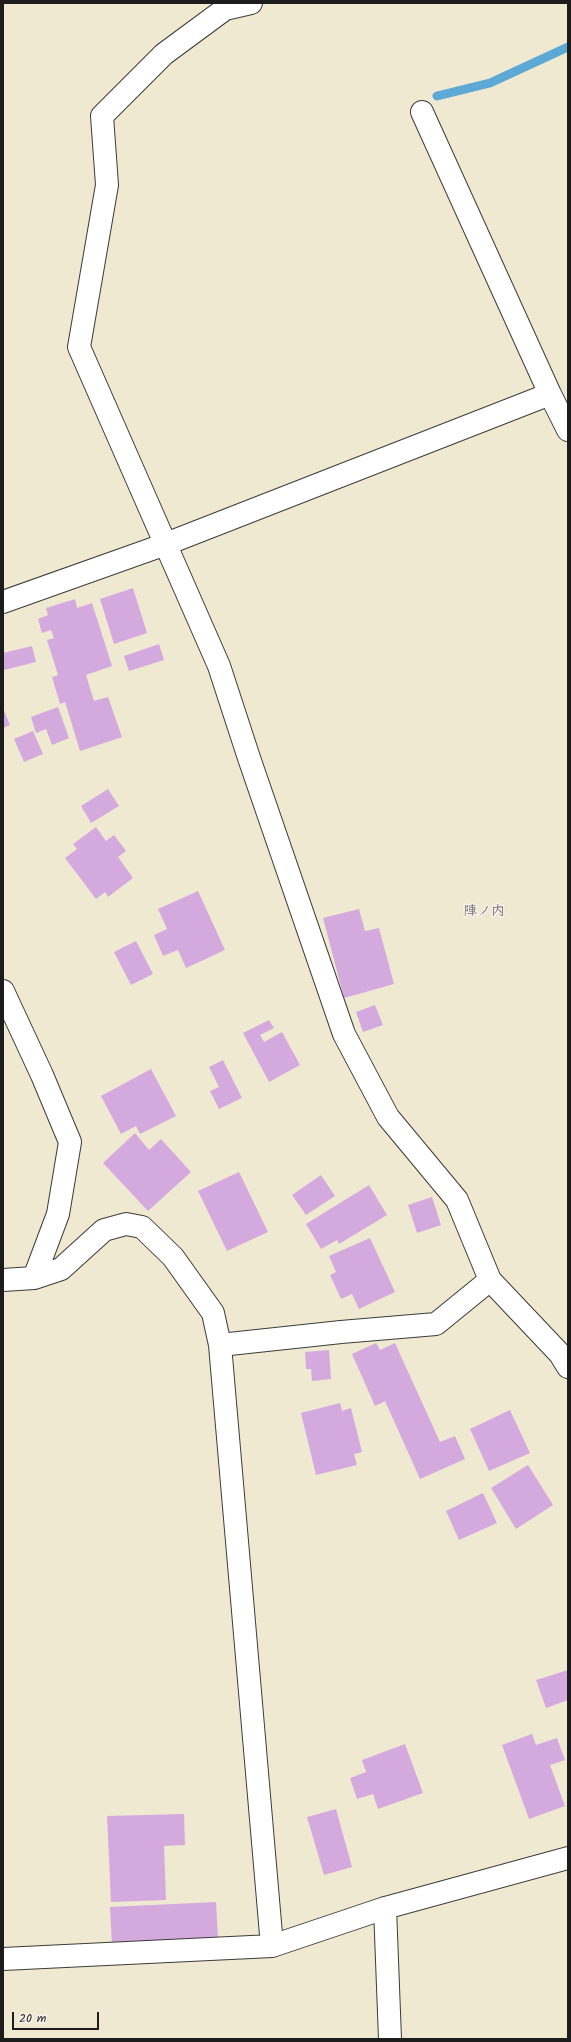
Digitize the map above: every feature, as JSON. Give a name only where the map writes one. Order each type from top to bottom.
[{"type":"street","points":[[251,3],[225,9],[164,54],[102,116],[107,185],[80,347],[219,666],[344,1034],[388,1117],[458,1200],[490,1280],[560,1354],[568,1367]]},
{"type":"street","points":[[422,112],[550,394],[568,430]]},
{"type":"street","points":[[3,602],[166,544],[550,394]]},
{"type":"street","points":[[3,991],[42,1074],[70,1142],[58,1214],[34,1278]]},
{"type":"street","points":[[3,1280],[34,1278],[61,1269],[89,1242],[108,1228],[126,1224],[142,1227],[173,1257],[213,1313],[220,1345],[272,1946]]},
{"type":"street","points":[[220,1345],[341,1332],[436,1324],[490,1280]]},
{"type":"street","points":[[3,1959],[272,1946],[384,1908],[568,1858]]},
{"type":"street","points":[[384,1908],[390,2039]]},
{"type":"building","points":[[133,588],[147,633],[114,644],[100,599]]},
{"type":"building","points":[[75,599],[77,608],[92,603],[112,666],[86,675],[94,701],[108,697],[122,737],[80,751],[65,702],[60,704],[52,677],[58,675],[47,640],[54,638],[51,630],[42,633],[38,619],[48,615],[46,608]]},
{"type":"building","points":[[159,644],[164,660],[129,671],[124,656]]},
{"type":"building","points":[[32,646],[36,662],[4,670],[3,653]]},
{"type":"building","points":[[58,707],[69,738],[52,745],[46,729],[36,733],[31,717]]},
{"type":"building","points":[[3,708],[10,725],[3,728]]},
{"type":"building","points":[[33,731],[43,754],[24,762],[14,739]]},
{"type":"building","points":[[108,789],[119,806],[91,823],[81,806]]},
{"type":"building","points":[[96,827],[106,841],[114,835],[126,851],[118,857],[133,878],[108,897],[105,892],[96,899],[65,858],[77,849],[73,844]]},
{"type":"building","points":[[198,891],[225,950],[186,968],[178,950],[163,956],[154,935],[167,929],[158,909]]},
{"type":"building","points":[[359,909],[365,931],[379,928],[394,984],[344,998],[323,918]]},
{"type":"building","points":[[136,941],[153,974],[131,985],[114,952]]},
{"type":"building","points":[[375,1005],[383,1025],[363,1032],[356,1012]]},
{"type":"building","points":[[269,1020],[274,1028],[260,1035],[264,1042],[282,1032],[300,1065],[269,1082],[243,1033]]},
{"type":"building","points":[[223,1060],[242,1098],[219,1109],[210,1091],[219,1087],[209,1067]]},
{"type":"building","points":[[151,1069],[176,1116],[140,1134],[136,1126],[121,1134],[101,1096]]},
{"type":"building","points":[[135,1133],[149,1150],[161,1139],[191,1172],[148,1211],[103,1163]]},
{"type":"building","points":[[239,1172],[268,1232],[227,1251],[198,1191]]},
{"type":"building","points":[[321,1175],[335,1196],[306,1215],[292,1195]]},
{"type":"building","points":[[369,1185],[387,1215],[339,1244],[337,1240],[321,1249],[306,1224]]},
{"type":"building","points":[[432,1197],[441,1225],[417,1233],[408,1205]]},
{"type":"building","points":[[370,1238],[395,1292],[359,1309],[352,1294],[341,1299],[330,1275],[336,1272],[329,1256]]},
{"type":"building","points":[[376,1343],[380,1350],[395,1343],[440,1442],[455,1436],[465,1459],[420,1479],[385,1401],[375,1406],[352,1354]]},
{"type":"building","points":[[329,1350],[331,1379],[312,1381],[311,1369],[306,1369],[305,1352]]},
{"type":"building","points":[[340,1403],[342,1411],[351,1408],[362,1452],[354,1454],[357,1465],[316,1475],[301,1413]]},
{"type":"building","points":[[510,1410],[530,1453],[489,1471],[470,1429]]},
{"type":"building","points":[[528,1465],[553,1505],[516,1529],[491,1488]]},
{"type":"building","points":[[483,1493],[497,1523],[459,1540],[446,1511]]},
{"type":"building","points":[[568,1670],[568,1700],[546,1708],[536,1680]]},
{"type":"building","points":[[532,1734],[536,1745],[557,1738],[565,1760],[550,1765],[565,1806],[529,1819],[502,1745]]},
{"type":"building","points":[[405,1744],[423,1793],[378,1809],[373,1794],[357,1799],[350,1778],[366,1772],[362,1760]]},
{"type":"building","points":[[336,1809],[352,1867],[324,1875],[307,1817]]},
{"type":"building","points":[[184,1814],[185,1845],[164,1846],[166,1900],[111,1902],[107,1816]]},
{"type":"building","points":[[216,1902],[218,1940],[112,1945],[110,1907]]},
{"type":"waterway","points":[[437,96],[490,83],[568,47]]},
{"type":"district","name":"陣ノ内","points":[[484,913]]}]
